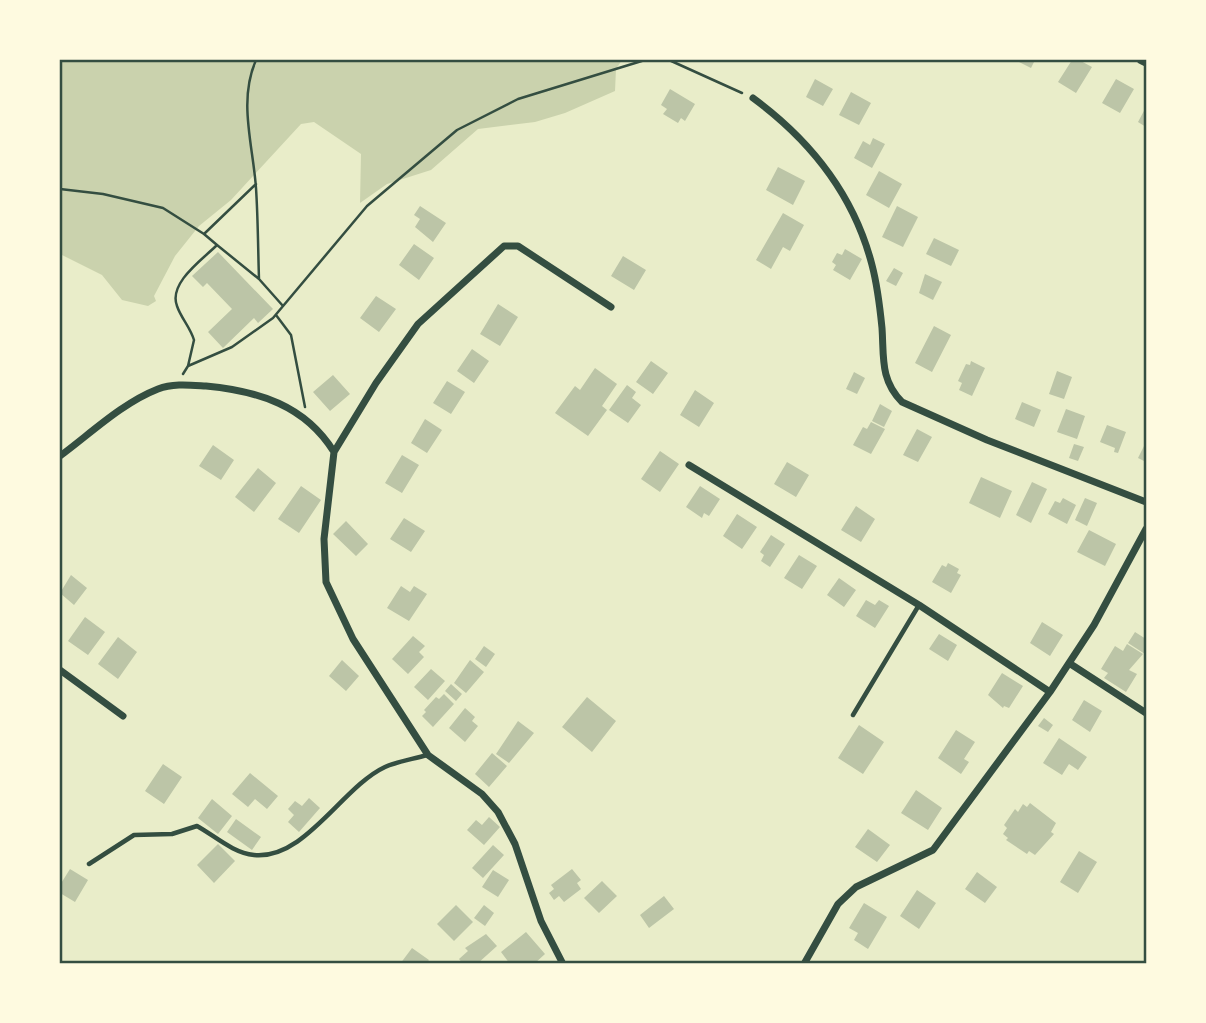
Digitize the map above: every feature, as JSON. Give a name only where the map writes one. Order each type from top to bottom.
[{"type":"street","points":[[1140,60],[1146,63]]},
{"type":"street","points":[[753,98],[785,121],[824,164],[856,218],[872,265],[882,329],[881,359],[892,392],[902,402],[987,440],[1146,502]]},
{"type":"street","points":[[563,964],[541,921],[515,844],[498,812],[482,794],[428,755],[353,639],[326,582],[324,539],[334,452],[418,324],[504,246],[518,246],[611,307]]},
{"type":"street","points":[[60,456],[157,390],[186,385],[233,388],[265,397],[293,410],[309,422],[325,436],[334,452]]},
{"type":"street","points":[[689,465],[919,605],[1050,692]]},
{"type":"street","points":[[804,964],[838,904],[856,887],[933,850],[1050,692],[1146,529]]},
{"type":"street","points":[[1069,663],[1146,713]]},
{"type":"street","points":[[60,670],[123,716]]},
{"type":"lane","points":[[853,715],[919,605]]},
{"type":"lane","points":[[89,864],[134,835],[172,834],[197,826],[240,852],[273,855],[296,844],[332,809],[385,767],[428,755]]},
{"type":"path","points":[[256,60],[251,71],[246,120],[256,184],[259,279]]},
{"type":"path","points":[[186,385],[182,372],[188,366],[232,347],[276,315],[367,206],[457,130],[518,99],[645,60]]},
{"type":"path","points":[[669,60],[753,98]]},
{"type":"path","points":[[204,234],[256,184]]},
{"type":"path","points":[[60,188],[103,194],[163,208],[204,234],[259,279],[283,306]]},
{"type":"path","points":[[188,366],[194,340],[176,305],[175,293],[180,282],[217,245]]},
{"type":"path","points":[[276,315],[291,335],[309,422]]},
{"type":"green space","points":[[60,60],[622,60],[616,69],[615,91],[565,113],[535,122],[478,129],[431,170],[387,184],[360,203],[361,154],[314,122],[301,124],[231,200],[199,226],[175,256],[154,296],[156,301],[148,306],[122,300],[102,275],[60,254]]},
{"type":"building","points":[[1015,60],[1035,60],[1031,68]]},
{"type":"building","points":[[1072,60],[1079,60],[1092,67],[1076,93],[1058,82]]},
{"type":"building","points":[[815,79],[833,89],[823,106],[806,97]]},
{"type":"building","points":[[1116,79],[1134,89],[1120,113],[1102,103]]},
{"type":"building","points":[[670,89],[695,104],[685,121],[681,118],[678,123],[663,114],[667,109],[661,105]]},
{"type":"building","points":[[851,92],[871,103],[859,125],[839,115]]},
{"type":"building","points":[[1146,107],[1146,127],[1138,122]]},
{"type":"building","points":[[873,138],[885,144],[872,168],[854,158],[863,141],[870,145]]},
{"type":"building","points":[[778,167],[805,181],[793,205],[766,190]]},
{"type":"building","points":[[879,171],[902,184],[889,208],[866,195]]},
{"type":"building","points":[[420,206],[446,223],[433,242],[415,227],[420,219],[414,215]]},
{"type":"building","points":[[897,206],[918,217],[903,247],[882,237]]},
{"type":"building","points":[[783,213],[804,225],[790,251],[783,247],[771,269],[756,260]]},
{"type":"building","points":[[934,238],[959,250],[951,266],[926,254]]},
{"type":"building","points":[[414,244],[434,258],[419,280],[399,265]]},
{"type":"building","points":[[845,249],[862,259],[850,280],[833,270],[836,265],[832,262],[837,253],[842,255]]},
{"type":"building","points":[[218,252],[273,309],[258,323],[254,318],[223,348],[208,332],[232,309],[207,283],[203,287],[192,276]]},
{"type":"building","points":[[623,256],[646,270],[634,290],[611,276]]},
{"type":"building","points":[[894,268],[903,273],[896,286],[886,281]]},
{"type":"building","points":[[925,274],[942,282],[933,300],[919,293]]},
{"type":"building","points":[[376,296],[396,309],[379,332],[360,318]]},
{"type":"building","points":[[498,304],[518,317],[500,346],[480,334]]},
{"type":"building","points":[[934,326],[951,335],[932,372],[915,363]]},
{"type":"building","points":[[472,349],[489,361],[474,383],[457,371]]},
{"type":"building","points":[[651,361],[668,373],[653,394],[636,382]]},
{"type":"building","points":[[971,361],[985,368],[972,396],[959,390],[962,383],[958,381],[966,364],[970,365]]},
{"type":"building","points":[[595,368],[617,384],[602,406],[607,410],[588,436],[555,413],[575,386],[580,390]]},
{"type":"building","points":[[1057,371],[1072,377],[1064,399],[1049,394]]},
{"type":"building","points":[[854,372],[865,378],[857,394],[846,389]]},
{"type":"building","points":[[333,375],[350,394],[330,411],[313,392]]},
{"type":"building","points":[[447,381],[465,392],[451,414],[433,403]]},
{"type":"building","points":[[627,385],[636,392],[632,398],[641,405],[628,423],[609,410]]},
{"type":"building","points":[[695,390],[714,403],[699,427],[680,415]]},
{"type":"building","points":[[1022,402],[1041,410],[1034,427],[1015,419]]},
{"type":"building","points":[[880,404],[892,411],[884,427],[872,421]]},
{"type":"building","points":[[1066,409],[1085,416],[1077,439],[1057,432]]},
{"type":"building","points":[[425,419],[442,430],[427,453],[411,443]]},
{"type":"building","points":[[871,422],[885,429],[871,454],[853,445],[863,427],[867,429]]},
{"type":"building","points":[[1107,425],[1126,432],[1118,453],[1114,452],[1115,448],[1100,442]]},
{"type":"building","points":[[917,429],[932,437],[918,462],[903,455]]},
{"type":"building","points":[[1146,442],[1146,462],[1138,458]]},
{"type":"building","points":[[1074,444],[1084,447],[1078,461],[1069,458]]},
{"type":"building","points":[[213,445],[234,460],[221,480],[199,466]]},
{"type":"building","points":[[660,451],[679,464],[660,492],[641,479]]},
{"type":"building","points":[[402,455],[419,465],[402,493],[385,483]]},
{"type":"building","points":[[787,462],[809,475],[796,497],[774,484]]},
{"type":"building","points":[[258,468],[276,483],[254,512],[235,497]]},
{"type":"building","points":[[981,477],[1012,491],[1000,518],[969,503]]},
{"type":"building","points":[[1032,482],[1047,489],[1031,523],[1016,515]]},
{"type":"building","points":[[301,486],[321,500],[299,533],[278,519]]},
{"type":"building","points":[[700,486],[720,499],[709,516],[704,513],[702,518],[686,507]]},
{"type":"building","points":[[1063,498],[1076,505],[1067,524],[1048,514],[1055,501],[1060,503]]},
{"type":"building","points":[[1085,498],[1097,503],[1087,526],[1075,520]]},
{"type":"building","points":[[856,506],[875,519],[861,542],[841,530]]},
{"type":"building","points":[[737,514],[757,527],[742,549],[723,536]]},
{"type":"building","points":[[404,518],[425,531],[411,552],[390,539]]},
{"type":"building","points":[[346,521],[368,544],[356,556],[333,534]]},
{"type":"building","points":[[1089,530],[1116,544],[1105,566],[1077,552]]},
{"type":"building","points":[[771,535],[785,544],[770,567],[761,561],[764,555],[760,552]]},
{"type":"building","points":[[799,555],[817,566],[802,589],[784,578]]},
{"type":"building","points":[[948,563],[959,569],[957,573],[961,575],[951,593],[932,582],[942,565],[946,567]]},
{"type":"building","points":[[71,575],[87,588],[74,605],[60,593]]},
{"type":"building","points":[[839,578],[856,590],[844,607],[827,595]]},
{"type":"building","points":[[401,586],[410,592],[414,586],[427,594],[409,621],[387,608]]},
{"type":"building","points":[[866,600],[875,605],[879,600],[889,606],[875,628],[856,616]]},
{"type":"building","points":[[85,617],[105,632],[88,655],[68,641]]},
{"type":"building","points":[[1042,622],[1063,635],[1050,656],[1030,643]]},
{"type":"building","points":[[1135,632],[1146,639],[1145,654],[1128,643]]},
{"type":"building","points":[[939,634],[957,645],[948,661],[929,649]]},
{"type":"building","points":[[413,636],[425,646],[419,652],[424,657],[408,674],[392,659]]},
{"type":"building","points":[[118,637],[137,652],[118,679],[98,664]]},
{"type":"building","points":[[1127,644],[1143,654],[1129,670],[1137,674],[1126,692],[1104,678],[1108,673],[1101,669],[1115,646],[1123,651]]},
{"type":"building","points":[[484,646],[495,654],[486,667],[475,659]]},
{"type":"building","points":[[342,660],[359,676],[346,691],[329,676]]},
{"type":"building","points":[[470,660],[484,672],[466,693],[454,683]]},
{"type":"building","points":[[431,669],[445,681],[428,700],[414,687]]},
{"type":"building","points":[[1002,673],[1023,686],[1009,708],[1003,708],[988,695]]},
{"type":"building","points":[[451,684],[462,694],[456,701],[445,691]]},
{"type":"building","points":[[444,694],[454,704],[433,727],[422,716],[426,712],[424,710],[436,697],[439,699]]},
{"type":"building","points":[[587,697],[616,721],[592,752],[562,727]]},
{"type":"building","points":[[1084,700],[1102,711],[1090,732],[1072,720]]},
{"type":"building","points":[[465,708],[475,717],[472,721],[478,726],[465,742],[449,728]]},
{"type":"building","points":[[1044,718],[1053,725],[1048,732],[1038,726]]},
{"type":"building","points":[[518,721],[534,733],[509,763],[496,754]]},
{"type":"building","points":[[859,725],[884,742],[863,774],[838,758]]},
{"type":"building","points":[[956,730],[975,742],[964,759],[969,762],[961,774],[938,758]]},
{"type":"building","points":[[1059,738],[1087,757],[1078,770],[1069,764],[1062,775],[1043,763]]},
{"type":"building","points":[[492,753],[507,766],[489,787],[475,774]]},
{"type":"building","points":[[163,764],[182,777],[164,804],[145,791]]},
{"type":"building","points":[[250,773],[278,796],[267,809],[255,799],[248,807],[232,794]]},
{"type":"building","points":[[916,790],[942,808],[928,830],[901,813]]},
{"type":"building","points":[[309,798],[320,808],[299,832],[288,822],[294,815],[288,809],[295,801],[302,806]]},
{"type":"building","points":[[212,799],[232,816],[218,834],[198,818]]},
{"type":"building","points":[[1030,803],[1056,823],[1051,832],[1054,834],[1035,855],[1029,851],[1027,854],[1006,840],[1008,838],[1003,834],[1007,828],[1004,825],[1015,809],[1018,812],[1023,804],[1027,807]]},
{"type":"building","points":[[489,817],[500,827],[484,845],[467,830],[476,820],[482,825]]},
{"type":"building","points":[[236,819],[261,837],[252,850],[227,832]]},
{"type":"building","points":[[868,829],[890,845],[877,862],[855,847]]},
{"type":"building","points":[[218,844],[235,861],[214,883],[197,865]]},
{"type":"building","points":[[493,845],[504,855],[483,878],[472,868]]},
{"type":"building","points":[[1079,851],[1097,862],[1078,893],[1060,882]]},
{"type":"building","points":[[70,869],[88,880],[75,902],[60,893],[60,885]]},
{"type":"building","points":[[572,869],[581,880],[577,883],[581,889],[564,902],[559,896],[554,900],[549,893],[554,889],[551,885]]},
{"type":"building","points":[[493,870],[509,880],[498,897],[482,887]]},
{"type":"building","points":[[977,872],[997,887],[985,903],[965,889]]},
{"type":"building","points":[[602,881],[617,896],[599,913],[584,898]]},
{"type":"building","points":[[917,890],[936,903],[919,929],[900,916]]},
{"type":"building","points":[[664,896],[674,909],[649,928],[640,915]]},
{"type":"building","points":[[864,903],[887,917],[868,949],[854,940],[858,933],[849,928]]},
{"type":"building","points":[[456,905],[473,922],[454,941],[437,924]]},
{"type":"building","points":[[484,905],[494,913],[485,926],[474,918]]},
{"type":"building","points":[[526,932],[545,954],[534,964],[510,964],[501,952]]},
{"type":"building","points":[[486,934],[497,946],[477,964],[463,964],[459,959],[468,951],[465,948]]},
{"type":"building","points":[[412,948],[429,960],[426,964],[400,964]]}]
